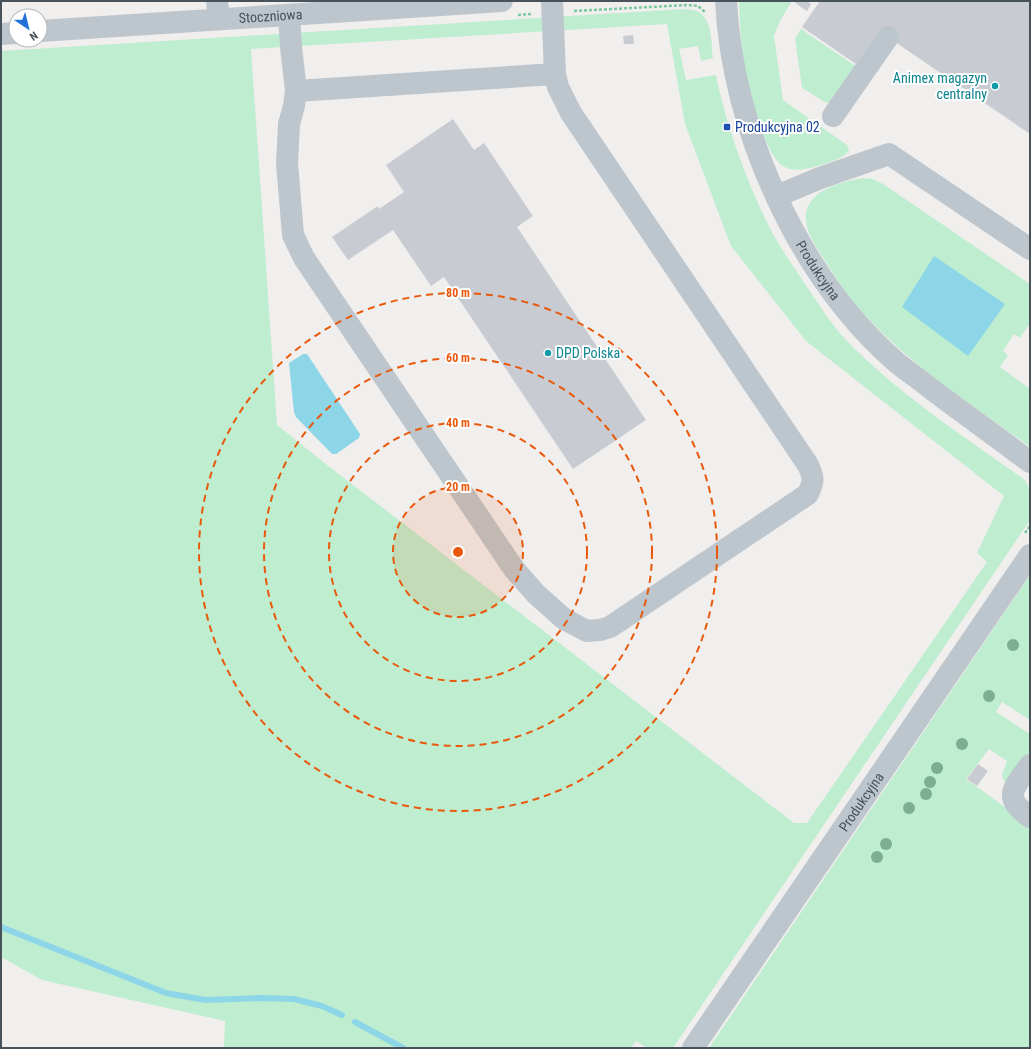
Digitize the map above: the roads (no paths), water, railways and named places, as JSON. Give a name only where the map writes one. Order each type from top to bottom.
[{"type":"street","name":"Stoczniowa","points":[[48,30],[218,10],[289,15],[502,1]]},
{"type":"street","points":[[289,15],[296,91],[289,124],[287,163],[293,235],[304,258],[514,569],[536,594],[564,620],[587,631],[600,630],[610,627],[808,494],[812,485],[813,477],[808,465],[570,113],[558,87],[555,74],[552,1]]},
{"type":"street","name":"Produkcyjna","points":[[726,1],[732,58],[741,101],[753,138],[767,175],[793,229],[818,272],[838,301],[863,329],[897,362],[1030,462]]},
{"type":"street","points":[[833,116],[888,37]]},
{"type":"street","points":[[296,91],[555,74]]},
{"type":"street","points":[[777,196],[820,178],[889,154],[1030,250]]},
{"type":"street","name":"Produkcyjna","points":[[693,1048],[1030,555]]},
{"type":"street","points":[[1030,765],[1012,793],[1014,803],[1020,810],[1030,817]]},
{"type":"water","points":[[934,256],[1005,304],[968,356],[902,307]]},
{"type":"water","points":[[303,354],[307,354],[360,434],[359,438],[336,454],[332,454],[296,417],[294,412],[289,363]]},
{"type":"waterway","points":[[1,927],[166,993],[205,1000],[260,998],[294,999],[322,1006],[342,1015]]},
{"type":"waterway","points":[[355,1022],[403,1048]]},
{"type":"place","name":"Animex magazyn centralny","points":[[995,86]]},
{"type":"place","name":"Produkcyjna 02","points":[[727,127]]},
{"type":"place","name":"DPD Polska","points":[[548,353]]}]
